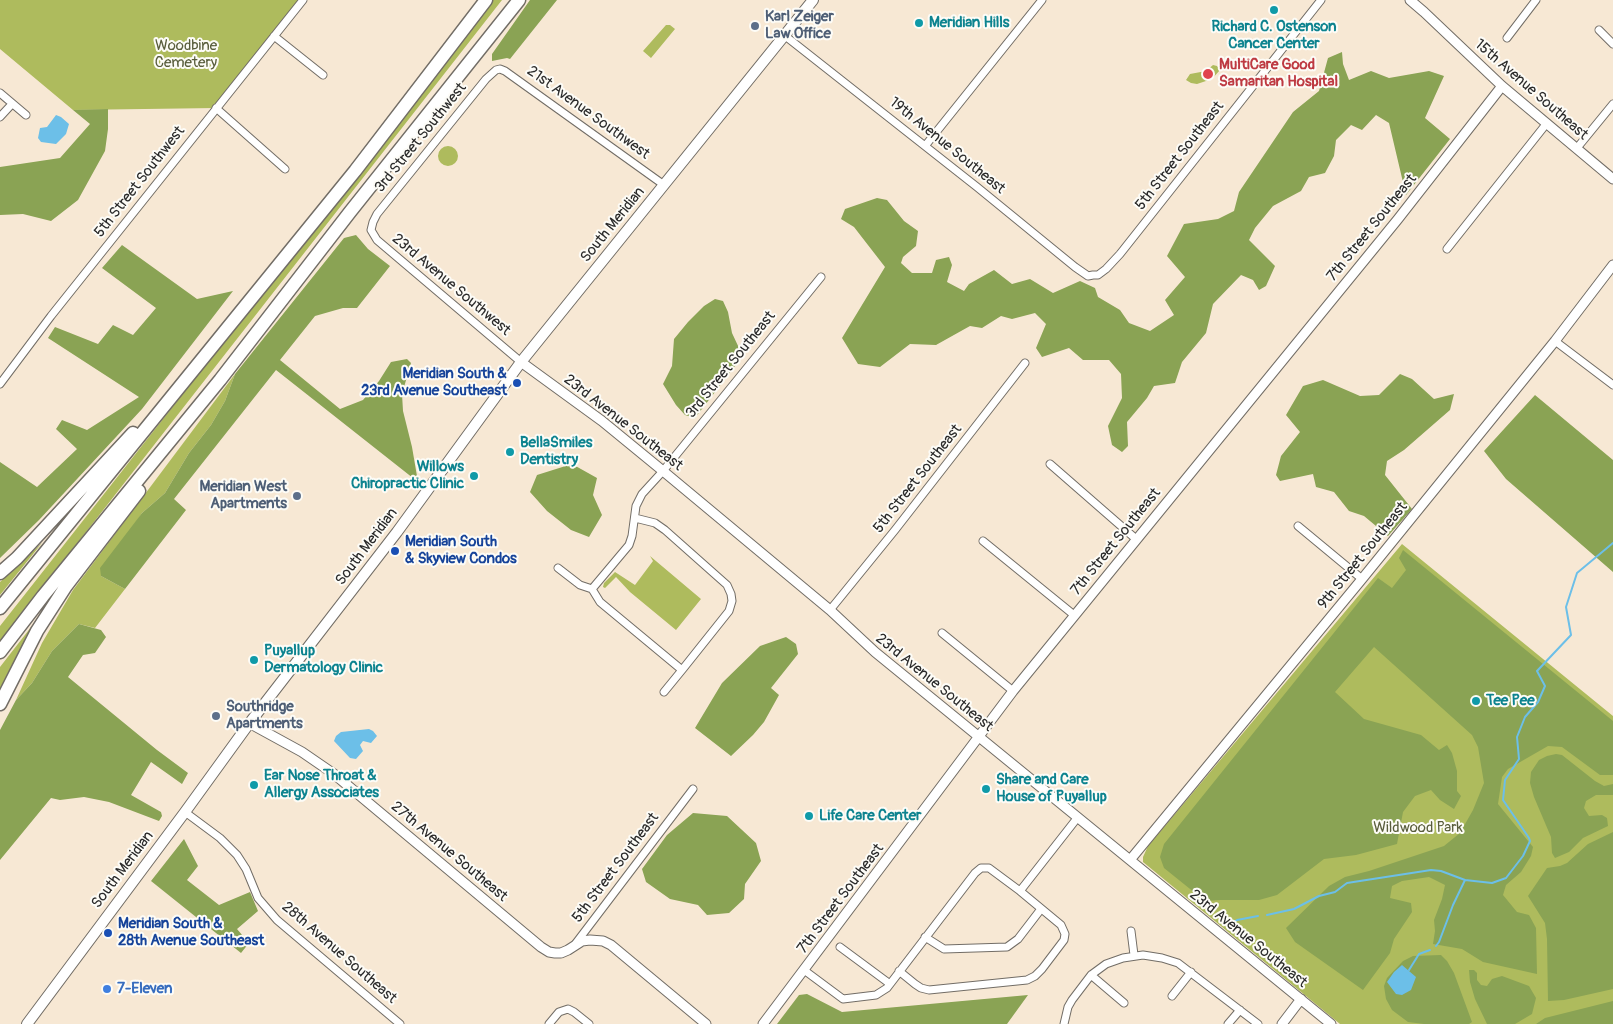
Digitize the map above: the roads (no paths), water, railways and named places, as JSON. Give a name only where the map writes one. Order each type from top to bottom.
[{"type":"highway","points":[[0,608],[355,171],[486,0]]},
{"type":"highway","points":[[0,704],[37,632],[66,586],[220,380],[356,204],[519,0]]},
{"type":"highway","points":[[0,574],[199,364]]},
{"type":"highway","points":[[0,652],[43,596],[220,380]]},
{"type":"main road","name":"South Meridian","points":[[27,1024],[186,812],[250,723],[397,532],[521,362],[813,0]]},
{"type":"street","name":"5th Street Southwest","points":[[0,384],[57,309],[303,0]]},
{"type":"street","points":[[925,146],[1042,0]]},
{"type":"street","name":"5th Street Southeast","points":[[1093,275],[1098,275],[1106,269],[1120,254],[1321,0]]},
{"type":"street","name":"15th Avenue Southeast","points":[[1410,0],[1502,86],[1613,179]]},
{"type":"street","points":[[1506,38],[1536,0]]},
{"type":"street","points":[[1599,30],[1613,44]]},
{"type":"street","name":"19th Avenue Southeast","points":[[784,35],[1075,267],[1088,276],[1093,275]]},
{"type":"street","points":[[274,36],[323,75]]},
{"type":"street","name":"21st Avenue Southwest","points":[[493,71],[500,69],[510,74],[664,185]]},
{"type":"street","name":"3rd Street Southwest","points":[[372,224],[388,200],[493,71]]},
{"type":"street","name":"7th Street Southeast","points":[[764,1024],[1013,691],[1392,226],[1502,86]]},
{"type":"street","points":[[0,94],[26,115]]},
{"type":"street","points":[[0,117],[12,104]]},
{"type":"street","points":[[1577,148],[1613,104]]},
{"type":"street","points":[[216,108],[285,169]]},
{"type":"street","points":[[1447,249],[1547,123]]},
{"type":"street","name":"23rd Avenue Southwest","points":[[372,224],[372,232],[377,240],[521,362]]},
{"type":"street","name":"9th Street Southeast","points":[[1130,860],[1362,579],[1555,341],[1613,265]]},
{"type":"street","name":"3rd Street Southeast","points":[[592,589],[629,544],[638,499],[663,471],[820,277]]},
{"type":"street","points":[[1555,341],[1613,385]]},
{"type":"street","name":"23rd Avenue Southeast","points":[[521,362],[602,421],[830,610],[875,652],[1331,1024]]},
{"type":"street","name":"5th Street Southeast","points":[[830,610],[1026,363]]},
{"type":"street","points":[[1050,464],[1136,539]]},
{"type":"street","points":[[635,518],[655,523],[664,530],[727,585],[731,594],[732,601],[729,610],[664,692]]},
{"type":"street","points":[[1298,526],[1362,579]]},
{"type":"street","points":[[983,542],[1074,615]]},
{"type":"street","points":[[558,568],[580,585],[592,589],[600,602],[682,670]]},
{"type":"street","points":[[942,633],[1013,691]]},
{"type":"street","name":"27th Avenue Southeast","points":[[250,723],[302,752],[334,774],[541,947],[555,954]]},
{"type":"street","name":"5th Street Southeast","points":[[555,954],[575,946],[693,789]]},
{"type":"street","name":"28th Avenue Southeast","points":[[186,812],[220,838],[237,855],[246,869],[258,898],[270,913],[400,1024]]},
{"type":"street","points":[[1020,891],[1078,817]]},
{"type":"street","points":[[804,970],[843,999],[876,995],[887,988],[899,971],[975,872],[981,868],[989,868],[1020,891],[1061,925],[1065,934],[1064,940],[1042,969],[1035,976],[1027,980],[930,990],[921,988],[899,971]]},
{"type":"street","points":[[925,937],[944,949],[1007,947],[1018,938],[1041,909]]},
{"type":"street","points":[[1131,931],[1134,955]]},
{"type":"street","points":[[575,946],[582,942],[603,940],[706,1024]]},
{"type":"street","points":[[840,947],[890,984]]},
{"type":"street","points":[[1064,1024],[1068,1007],[1091,975],[1106,964],[1134,955],[1162,958],[1178,963],[1258,1024]]},
{"type":"street","points":[[1172,996],[1191,972]]},
{"type":"street","points":[[1091,975],[1124,1003]]},
{"type":"street","points":[[1282,1024],[1301,999]]},
{"type":"street","points":[[549,1024],[564,1010],[572,1010],[589,1024]]},
{"type":"street","points":[[1228,1024],[1240,1010]]},
{"type":"water","points":[[56,115],[69,124],[66,134],[56,144],[41,142],[38,138],[40,128],[47,127]]},
{"type":"water","points":[[369,729],[377,736],[371,743],[363,741],[360,745],[363,751],[356,759],[350,758],[334,741],[341,732]]},
{"type":"water","points":[[1402,965],[1416,977],[1411,990],[1402,995],[1396,994],[1387,982]]},
{"type":"waterway","points":[[1436,946],[1465,880],[1492,883],[1506,878],[1523,856],[1530,841],[1503,800],[1505,780],[1519,759],[1517,737],[1525,717],[1538,702],[1545,686],[1537,671],[1571,635],[1566,607],[1577,573],[1613,543]]},
{"type":"waterway","points":[[1267,915],[1294,909],[1319,896],[1335,892],[1347,883],[1431,870],[1441,871],[1465,880]]},
{"type":"waterway","points":[[1230,924],[1237,920],[1258,916]]},
{"type":"waterway","points":[[1409,970],[1419,954],[1430,950]]},
{"type":"place","name":"Richard C. Ostenson Cancer Center","points":[[1274,10]]},
{"type":"place","name":"Meridian Hills","points":[[919,23]]},
{"type":"place","name":"Karl Zeiger Law Office","points":[[755,26]]},
{"type":"place","name":"MultiCare Good Samaritan Hospital","points":[[1208,74]]},
{"type":"place","name":"Meridian South & 23rd Avenue Southeast","points":[[517,383]]},
{"type":"place","name":"BellaSmiles Dentistry","points":[[510,452]]},
{"type":"place","name":"Willows Chiropractic Clinic","points":[[474,476]]},
{"type":"place","name":"Meridian West Apartments","points":[[297,496]]},
{"type":"place","name":"Meridian South & Skyview Condos","points":[[395,551]]},
{"type":"place","name":"Puyallup Dermatology Clinic","points":[[254,660]]},
{"type":"place","name":"Tee Pee","points":[[1476,701]]},
{"type":"place","name":"Southridge Apartments","points":[[216,716]]},
{"type":"place","name":"Ear Nose Throat & Allergy Associates","points":[[254,785]]},
{"type":"place","name":"Share and Care House of Puyallup","points":[[986,789]]},
{"type":"place","name":"Life Care Center","points":[[809,816]]},
{"type":"place","name":"Meridian South & 28th Avenue Southeast","points":[[108,933]]},
{"type":"place","name":"7-Eleven","points":[[107,989]]},
{"type":"park label","name":"Woodbine Cemetery","points":[[186,54]]},
{"type":"park label","name":"Wildwood Park","points":[[1418,828]]}]
